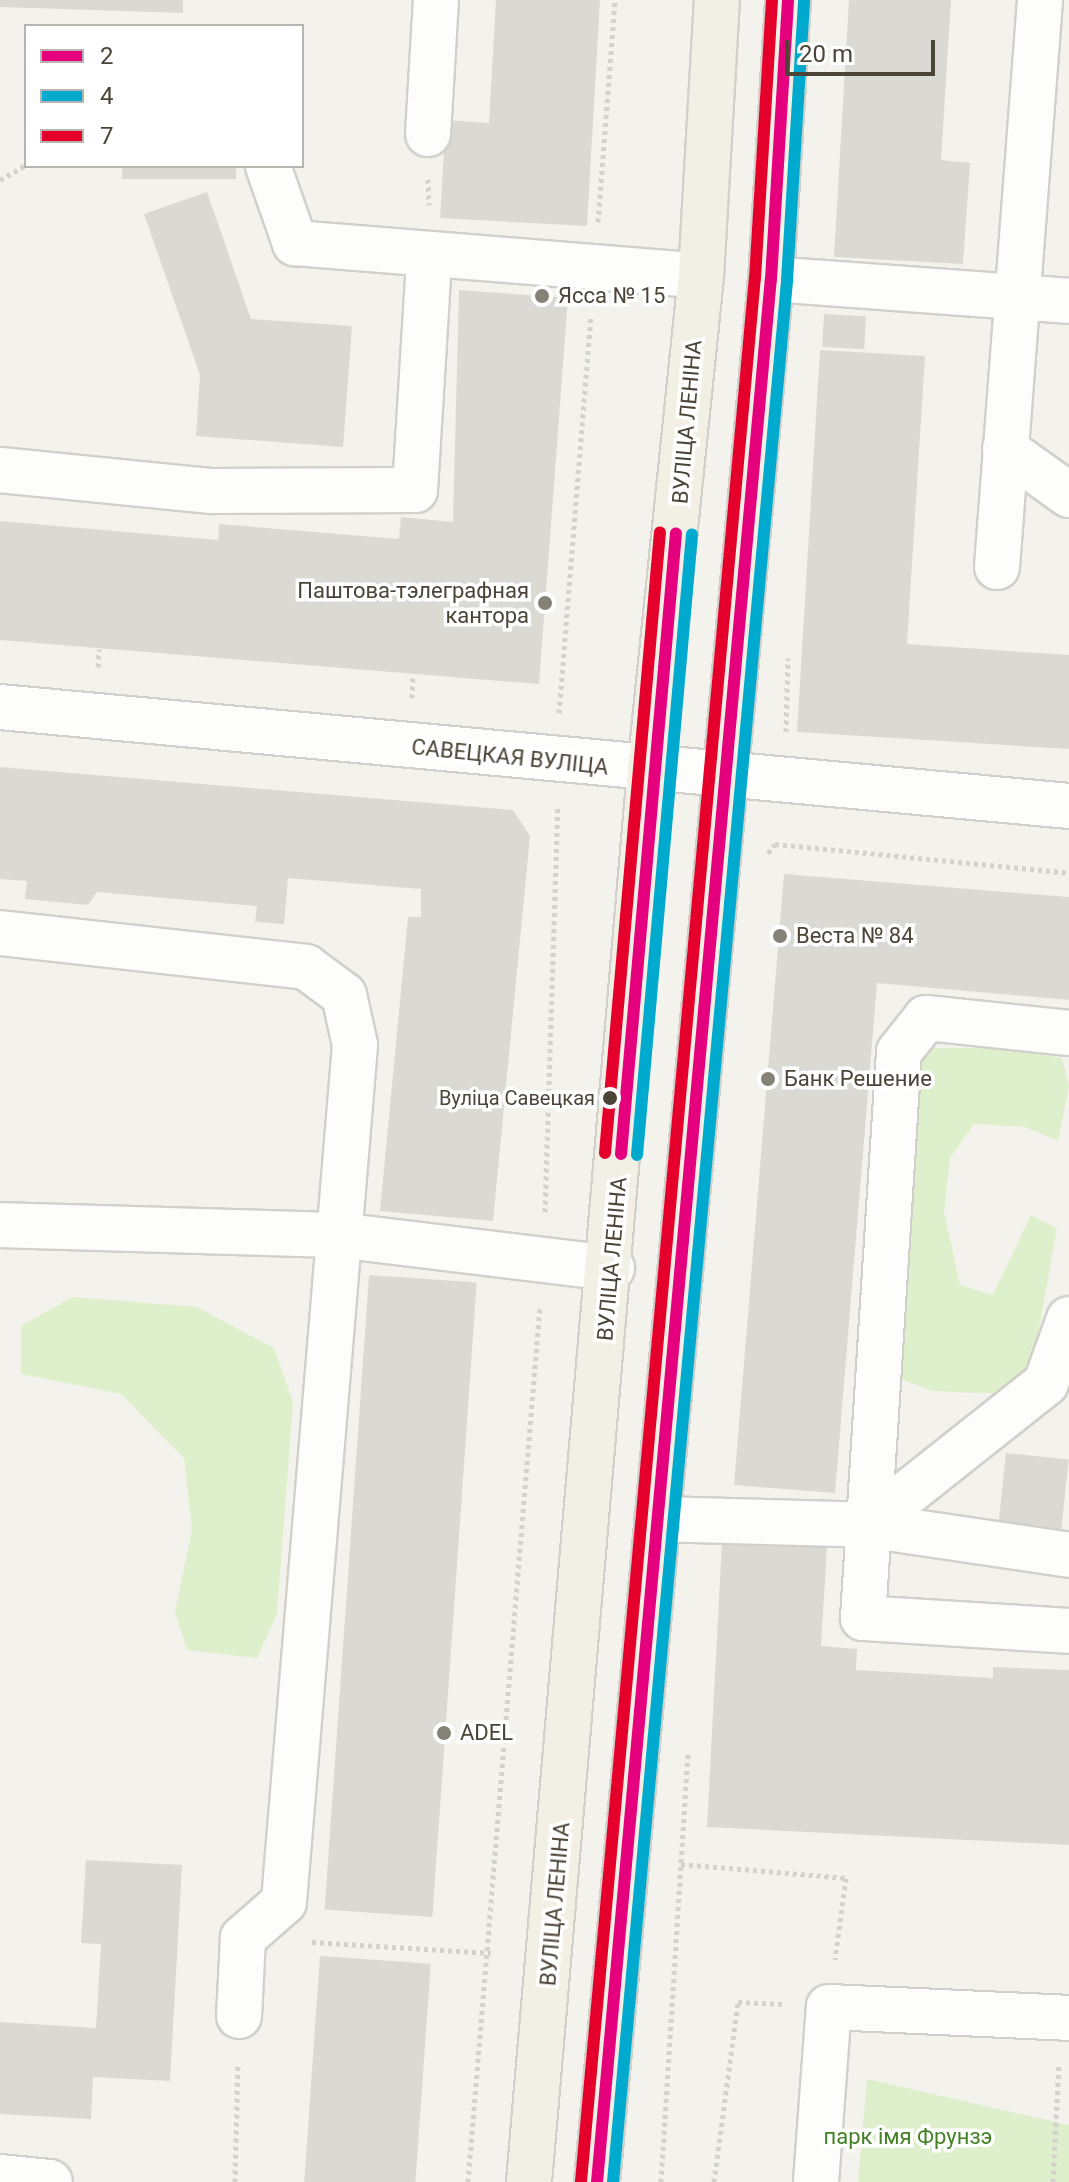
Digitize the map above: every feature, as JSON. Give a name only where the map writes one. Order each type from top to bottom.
[{"type":"main road","name":"ВУЛІЦА ЛЕНІНА","points":[[529,2182],[612,1268],[650,770],[701,276],[717,0]]},
{"type":"main road","points":[[597,2182],[771,279],[788,0]]},
{"type":"street","points":[[428,134],[436,0]]},
{"type":"street","points":[[997,567],[1040,0]]},
{"type":"street","points":[[269,168],[295,243],[429,258],[594,266],[701,276]]},
{"type":"street","points":[[1,469],[212,491],[415,490],[429,258]]},
{"type":"street","points":[[771,279],[1069,301]]},
{"type":"street","points":[[1005,449],[1069,495]]},
{"type":"street","name":"САВЕЦКАЯ ВУЛІЦА","points":[[0,707],[725,779],[1069,806]]},
{"type":"street","points":[[0,933],[306,967],[344,995],[355,1045],[284,1902],[243,1938],[239,2016]]},
{"type":"street","points":[[1069,1033],[926,1018],[899,1052],[863,1618],[1069,1631]]},
{"type":"street","points":[[0,1225],[338,1235],[612,1268]]},
{"type":"street","points":[[867,1525],[1046,1383],[1069,1319]]},
{"type":"street","points":[[657,1519],[867,1525],[1069,1555]]},
{"type":"street","points":[[816,2182],[829,2007],[1069,2018]]},
{"type":"street","points":[[0,2177],[50,2182]]},
{"type":"path","points":[[468,2182],[491,1953],[543,1260],[560,841],[555,761],[615,0]]},
{"type":"path","points":[[428,134],[429,258]]},
{"type":"path","points":[[0,180],[24,166]]},
{"type":"path","points":[[775,844],[1069,873]]},
{"type":"path","points":[[681,1864],[846,1878],[829,2007],[738,2002],[714,2182]]},
{"type":"path","points":[[243,1938],[491,1953]]},
{"type":"path","points":[[235,2182],[239,2016]]},
{"type":"path","points":[[1053,2182],[1058,2091]]},
{"type":"green space","points":[[926,1048],[999,1048],[1062,1058],[1069,1086],[1058,1141],[1025,1127],[974,1124],[950,1158],[944,1212],[960,1285],[993,1295],[1031,1215],[1057,1228],[1031,1374],[1005,1394],[932,1391],[888,1374],[910,1078]]},
{"type":"green space","points":[[72,1297],[197,1307],[274,1348],[293,1402],[277,1614],[257,1658],[187,1650],[175,1612],[192,1530],[184,1458],[121,1394],[21,1374],[21,1326]]},
{"type":"green space","name":"парк імя Фрунзэ","points":[[867,2079],[1069,2125],[1069,2182],[858,2182]]},
{"type":"building","points":[[0,0],[183,0],[183,13],[0,7]]},
{"type":"building","points":[[496,0],[600,0],[587,226],[440,218],[446,120],[489,123]]},
{"type":"building","points":[[849,0],[951,0],[941,160],[970,163],[963,264],[834,257]]},
{"type":"building","points":[[122,168],[236,168],[236,179],[122,179]]},
{"type":"building","points":[[207,192],[251,319],[352,326],[343,447],[196,436],[200,375],[144,214]]},
{"type":"building","points":[[459,290],[568,298],[539,684],[0,640],[0,521],[218,540],[219,524],[399,539],[401,517],[453,522]]},
{"type":"building","points":[[824,314],[866,316],[864,349],[822,347]]},
{"type":"building","points":[[820,350],[925,356],[907,644],[1069,655],[1069,749],[797,732]]},
{"type":"building","points":[[0,767],[513,810],[530,836],[493,1221],[380,1211],[408,917],[421,917],[421,889],[288,878],[284,924],[255,922],[257,906],[97,892],[88,905],[25,899],[27,881],[0,879]]},
{"type":"building","points":[[784,874],[1069,897],[1069,1000],[877,983],[835,1493],[734,1485]]},
{"type":"building","points":[[369,1275],[477,1283],[432,1917],[325,1909]]},
{"type":"building","points":[[1006,1453],[1069,1460],[1060,1543],[997,1537]]},
{"type":"building","points":[[722,1542],[827,1547],[821,1646],[857,1649],[856,1670],[993,1678],[993,1667],[1069,1670],[1069,1845],[707,1827]]},
{"type":"building","points":[[86,1860],[182,1865],[170,2081],[93,2077],[91,2119],[0,2114],[0,2022],[96,2028],[101,1944],[81,1943]]},
{"type":"building","points":[[320,1956],[431,1964],[415,2182],[304,2182]]},
{"type":"transit line","name":"7","points":[[581,2181],[755,278],[772,0]]},
{"type":"transit line","name":"2","points":[[597,2182],[771,279],[788,0]]},
{"type":"transit line","name":"4","points":[[613,2182],[787,280],[804,1]]},
{"type":"transit line","name":"7","points":[[605,1153],[660,532]]},
{"type":"transit line","name":"2","points":[[621,1154],[676,533]]},
{"type":"transit line","name":"4","points":[[637,1155],[692,534]]},
{"type":"place","name":"Ясса № 15","points":[[542,296]]},
{"type":"place","name":"Паштова-тэлеграфная кантора","points":[[545,603]]},
{"type":"place","name":"Веста № 84","points":[[780,936]]},
{"type":"place","name":"Банк Решение","points":[[768,1079]]},
{"type":"place","name":"Вуліца Савецкая","points":[[610,1098]]},
{"type":"place","name":"ADEL","points":[[444,1733]]}]
